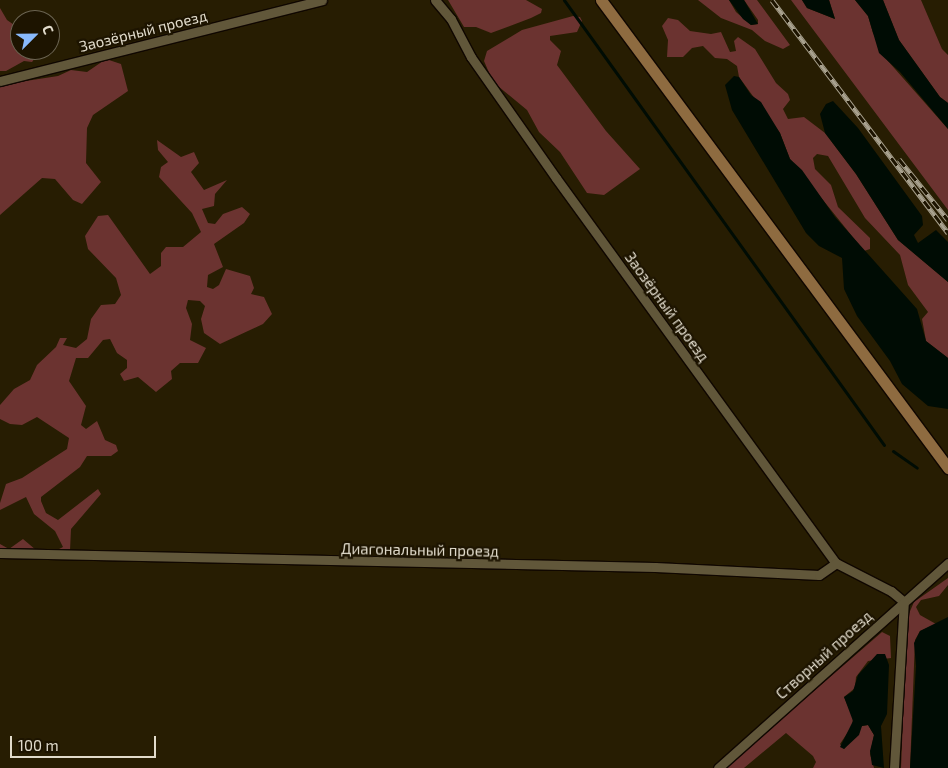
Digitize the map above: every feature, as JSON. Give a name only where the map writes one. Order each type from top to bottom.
[{"type":"main road","points":[[601,0],[948,468]]},
{"type":"street","name":"Заозёрный проезд","points":[[0,81],[322,0]]},
{"type":"street","name":"Заозёрный проезд","points":[[435,0],[451,19],[470,57],[556,178],[836,563],[891,591],[904,602]]},
{"type":"street","name":"Диагональный проезд","points":[[0,553],[655,567],[819,575],[836,563]]},
{"type":"street","name":"Створный проезд","points":[[718,768],[948,563]]},
{"type":"street","points":[[894,768],[904,602]]},
{"type":"shaded area","points":[[448,0],[526,0],[542,9],[541,13],[531,18],[491,33],[476,27],[464,27]]},
{"type":"shaded area","points":[[698,0],[729,0],[736,12],[751,25],[758,24],[758,20],[744,0],[757,0],[790,45],[783,49],[765,41],[752,30],[721,18]]},
{"type":"shaded area","points":[[729,0],[744,0],[758,24],[751,25],[743,19]]},
{"type":"shaded area","points":[[791,0],[802,0],[807,8],[835,19],[829,0],[855,0],[868,16],[873,33],[888,61],[948,129],[948,210]]},
{"type":"shaded area","points":[[802,0],[829,0],[835,19],[807,8]]},
{"type":"shaded area","points":[[855,0],[883,0],[899,40],[940,97],[948,103],[948,129],[900,72],[879,53],[868,16]]},
{"type":"shaded area","points":[[883,0],[921,0],[942,49],[948,55],[948,103],[940,97],[899,40]]},
{"type":"shaded area","points":[[0,8],[10,22],[10,60],[34,60],[32,62],[24,61],[6,71],[0,71]]},
{"type":"shaded area","points":[[573,16],[580,17],[582,21],[577,32],[550,36],[550,40],[561,51],[557,65],[606,131],[640,169],[604,195],[587,193],[560,152],[539,132],[527,110],[493,82],[484,61],[487,51],[522,30]]},
{"type":"shaded area","points":[[668,18],[678,20],[690,31],[711,34],[721,32],[730,52],[736,51],[734,41],[738,37],[755,49],[776,83],[788,94],[790,100],[783,109],[788,119],[804,117],[825,133],[856,174],[898,240],[948,282],[948,358],[926,341],[922,319],[928,312],[908,285],[900,255],[865,218],[828,156],[817,154],[813,158],[815,169],[831,185],[838,207],[870,238],[870,249],[864,251],[790,159],[780,133],[739,77],[737,66],[727,59],[715,58],[703,46],[692,48],[683,57],[667,57],[668,40],[662,26]]},
{"type":"shaded area","points":[[106,59],[121,64],[128,91],[93,115],[87,128],[86,163],[101,182],[82,204],[73,200],[55,179],[42,178],[0,215],[0,85],[58,76],[71,70],[87,72]]},
{"type":"shaded area","points":[[734,76],[739,77],[751,95],[761,102],[780,133],[790,159],[802,170],[835,217],[917,309],[926,341],[948,358],[948,409],[928,406],[902,384],[890,361],[857,316],[844,289],[842,258],[819,246],[806,233],[732,110],[725,85]]},
{"type":"shaded area","points":[[833,101],[858,128],[922,216],[923,225],[914,235],[918,243],[936,230],[948,242],[948,282],[898,240],[856,174],[825,133],[820,114],[826,104]]},
{"type":"shaded area","points":[[157,140],[181,157],[194,152],[199,163],[191,172],[204,190],[227,180],[215,194],[214,206],[202,209],[208,223],[215,224],[223,214],[242,207],[250,214],[244,223],[214,244],[223,267],[208,275],[207,287],[213,289],[219,285],[226,269],[250,276],[254,288],[251,294],[264,297],[272,314],[263,324],[220,344],[204,333],[201,319],[205,306],[200,301],[188,300],[186,308],[192,324],[190,340],[206,348],[198,363],[180,363],[171,371],[172,379],[156,392],[138,377],[124,381],[120,374],[127,368],[127,360],[117,353],[110,339],[103,340],[88,358],[76,358],[69,381],[86,406],[81,425],[86,429],[97,421],[105,440],[116,445],[118,451],[111,456],[87,456],[80,467],[41,497],[46,513],[58,520],[98,489],[101,494],[71,529],[70,551],[40,560],[0,557],[0,544],[9,549],[23,539],[36,550],[57,550],[63,547],[55,531],[34,514],[26,497],[0,510],[0,503],[6,484],[22,478],[67,449],[69,438],[37,417],[22,425],[10,424],[0,419],[0,405],[14,389],[30,380],[37,365],[56,347],[60,338],[67,338],[63,345],[76,348],[87,339],[91,319],[101,305],[115,304],[121,295],[116,278],[88,249],[85,236],[98,216],[108,215],[150,274],[161,266],[161,253],[166,247],[183,247],[201,232],[192,213],[159,177],[161,167],[168,162],[158,150]]},
{"type":"shaded area","points":[[948,578],[948,585],[939,596],[921,600],[916,607],[920,615],[936,624],[920,631],[915,640],[910,768],[901,768],[907,618],[914,602]]},
{"type":"shaded area","points":[[948,617],[948,768],[910,768],[916,666],[914,643],[920,631]]},
{"type":"shaded area","points":[[882,632],[890,636],[891,658],[868,661],[856,677],[855,688],[844,697],[853,718],[852,726],[840,744],[844,749],[862,726],[868,725],[874,735],[870,754],[874,768],[813,768],[816,762],[813,756],[786,733],[744,768],[725,768]]},
{"type":"shaded area","points":[[877,654],[885,654],[889,665],[887,714],[881,726],[884,768],[872,765],[870,751],[874,735],[868,725],[862,726],[859,735],[844,749],[840,747],[853,721],[844,697],[853,691],[858,675]]},
{"type":"waterway","points":[[564,0],[884,445]]},
{"type":"waterway","points":[[893,451],[917,468]]},
{"type":"railway","points":[[772,0],[948,233]]},
{"type":"railway","points":[[899,159],[948,220]]}]
